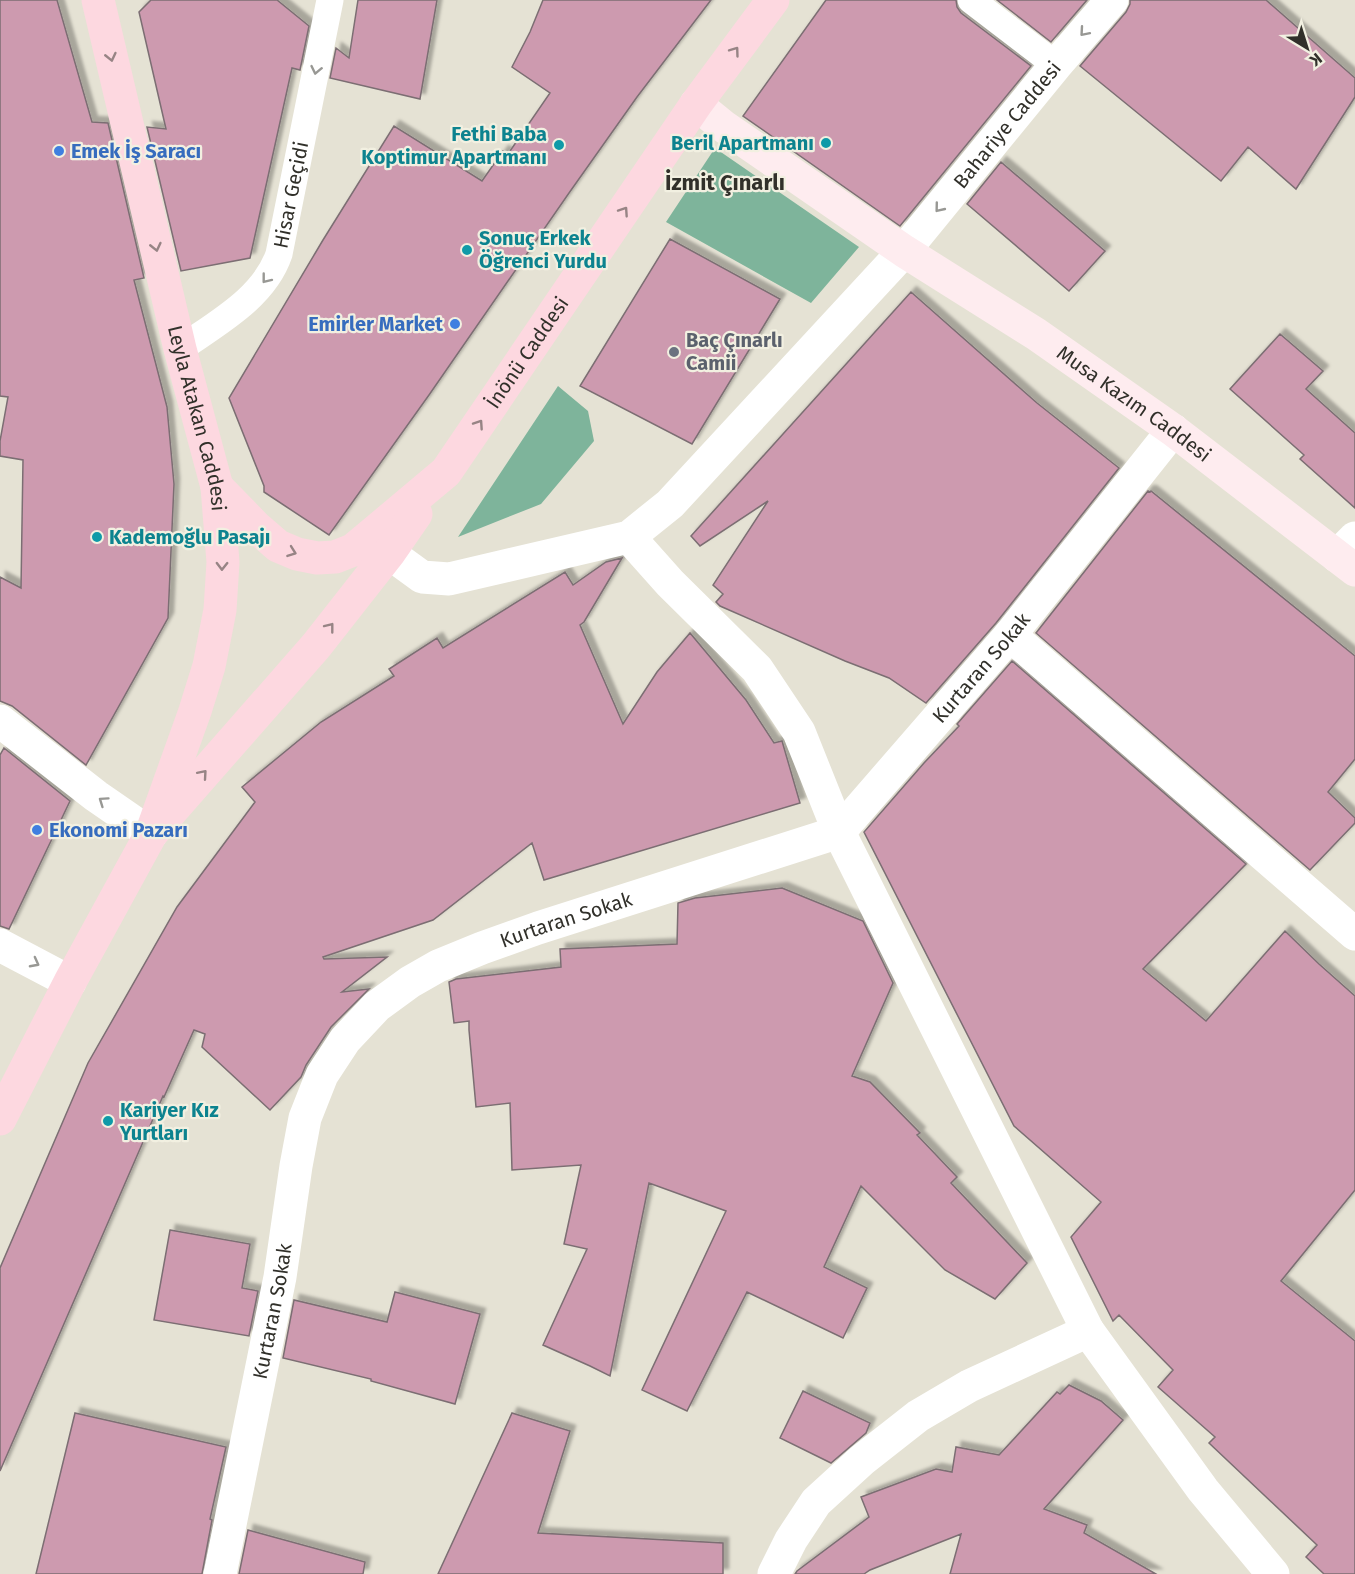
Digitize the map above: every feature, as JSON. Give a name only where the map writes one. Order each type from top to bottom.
[{"type":"main road","name":"Leyla Atakan Caddesi","points":[[98,0],[180,349],[217,487],[223,562],[220,610],[211,655],[195,711],[151,834]]},
{"type":"main road","name":"İnönü Caddesi","points":[[217,487],[278,546],[297,554],[316,558],[335,557],[353,550],[446,472],[696,104],[773,0]]},
{"type":"main road","name":"Musa Kazım Caddesi","points":[[696,104],[723,126],[904,251],[1036,334],[1349,554]]},
{"type":"main road","points":[[0,1119],[70,982],[151,834],[316,646],[389,552],[446,472]]},
{"type":"street","points":[[971,0],[1056,65]]},
{"type":"street","name":"Bahariye Caddesi","points":[[629,537],[670,504],[904,251],[1112,0]]},
{"type":"street","name":"Hisar Geçidi","points":[[180,349],[236,310],[274,269],[279,254],[324,4]]},
{"type":"street","name":"Kurtaran Sokak","points":[[220,1574],[280,1277],[305,1118],[322,1075],[345,1040],[377,1006],[410,982],[438,966],[538,928],[838,832],[1010,635],[1173,430]]},
{"type":"street","points":[[389,552],[422,577],[449,579],[629,537],[670,583],[757,669],[799,732],[838,832],[1088,1331],[1203,1490],[1273,1574]]},
{"type":"street","points":[[1010,635],[1355,934]]},
{"type":"street","points":[[0,721],[96,796],[151,834]]},
{"type":"street","points":[[0,945],[70,982]]},
{"type":"street","points":[[774,1574],[791,1540],[816,1502],[862,1460],[918,1416],[969,1386],[1088,1331]]},
{"type":"green space","points":[[715,148],[859,247],[811,303],[666,222]]},
{"type":"green space","points":[[558,386],[588,411],[594,441],[541,504],[458,537]]},
{"type":"building","points":[[0,0],[57,0],[92,122],[108,123],[144,278],[134,280],[167,407],[174,484],[168,618],[86,765],[12,706],[0,701],[0,577],[21,588],[23,460],[0,456],[0,441],[8,397],[0,396]]},
{"type":"building","points":[[151,0],[277,0],[309,26],[300,70],[292,68],[250,258],[181,271],[147,127],[166,129],[139,12]]},
{"type":"building","points":[[358,0],[437,0],[420,99],[330,78],[336,48],[349,58]]},
{"type":"building","points":[[543,0],[711,0],[637,97],[329,535],[264,492],[264,486],[229,398],[394,126],[482,181],[503,151],[508,154],[550,93],[512,67]]},
{"type":"building","points":[[826,0],[956,0],[961,13],[1031,66],[900,226],[743,116]]},
{"type":"building","points":[[997,0],[1087,0],[1051,42]]},
{"type":"building","points":[[1130,0],[1266,0],[1355,78],[1355,97],[1296,189],[1248,147],[1221,181],[1080,66],[1126,12]]},
{"type":"building","points":[[1001,162],[1105,251],[1069,291],[967,204]]},
{"type":"building","name":"Baç Çınarlı Camii","points":[[670,239],[780,299],[692,444],[580,386]]},
{"type":"building","points":[[911,292],[1037,403],[1119,468],[996,623],[926,703],[889,678],[845,661],[720,606],[716,602],[723,594],[713,585],[768,501],[700,546],[691,536]]},
{"type":"building","points":[[1280,334],[1323,371],[1306,389],[1355,433],[1355,508],[1300,459],[1304,455],[1230,389]]},
{"type":"building","points":[[1148,491],[1151,491],[1355,656],[1355,759],[1328,792],[1355,818],[1355,823],[1310,870],[1036,633]]},
{"type":"building","points":[[622,558],[580,625],[623,724],[657,672],[690,633],[746,700],[774,743],[782,741],[800,803],[544,880],[532,843],[433,920],[323,957],[324,959],[387,957],[342,992],[369,989],[331,1027],[306,1065],[301,1077],[270,1110],[202,1047],[205,1034],[194,1030],[0,1471],[0,1268],[88,1063],[177,907],[255,802],[242,787],[321,722],[394,676],[389,669],[437,638],[443,648],[565,572],[573,585],[606,562]]},
{"type":"building","points":[[1012,661],[1246,864],[1143,969],[1206,1021],[1285,931],[1355,996],[1355,1190],[1281,1281],[1355,1341],[1355,1574],[1324,1574],[1306,1557],[1317,1545],[1209,1443],[1215,1437],[1158,1387],[1173,1370],[1119,1315],[1113,1321],[1071,1237],[1101,1202],[1014,1126],[864,832],[959,726],[957,724]]},
{"type":"building","points":[[4,748],[70,801],[9,929],[0,926],[0,755]]},
{"type":"building","points":[[782,888],[863,921],[893,983],[852,1076],[870,1082],[920,1133],[917,1135],[957,1177],[951,1183],[1027,1263],[995,1299],[945,1270],[861,1186],[824,1267],[867,1288],[843,1338],[747,1292],[687,1411],[642,1390],[726,1211],[649,1183],[610,1376],[543,1345],[587,1249],[564,1244],[581,1165],[512,1170],[510,1103],[476,1107],[469,1021],[454,1023],[449,982],[456,979],[561,967],[560,949],[677,944],[678,903],[695,898]]},
{"type":"building","points":[[170,1230],[250,1244],[242,1288],[258,1291],[249,1336],[154,1320]]},
{"type":"building","points":[[395,1292],[480,1314],[455,1404],[371,1381],[371,1379],[283,1358],[294,1300],[387,1322]]},
{"type":"building","points":[[1069,1385],[1101,1401],[1123,1420],[1044,1509],[1087,1525],[1084,1533],[1156,1574],[950,1574],[961,1534],[864,1574],[795,1574],[869,1517],[861,1497],[936,1469],[952,1472],[956,1447],[999,1455],[1057,1392],[1060,1394]]},
{"type":"building","points":[[803,1391],[870,1423],[866,1433],[831,1463],[780,1438]]},
{"type":"building","points":[[75,1413],[226,1447],[210,1519],[212,1520],[202,1574],[36,1574]]},
{"type":"building","points":[[512,1413],[570,1431],[538,1533],[723,1543],[723,1574],[438,1574]]},
{"type":"building","points":[[248,1530],[365,1562],[363,1574],[239,1574]]},
{"type":"place","name":"Beril Apartmanı","points":[[826,143]]},
{"type":"place","name":"Fethi Baba Koptimur Apartmanı","points":[[559,145]]},
{"type":"place","name":"Emek İş Saracı","points":[[59,151]]},
{"type":"place","name":"Sonuç Erkek Öğrenci Yurdu","points":[[467,250]]},
{"type":"place","name":"Emirler Market","points":[[455,324]]},
{"type":"place","name":"Baç Çınarlı Camii","points":[[674,352]]},
{"type":"place","name":"Kademoğlu Pasajı","points":[[97,537]]},
{"type":"place","name":"Ekonomi Pazarı","points":[[37,830]]},
{"type":"place","name":"Kariyer Kız Yurtları","points":[[108,1121]]},
{"type":"district","name":"İzmit Çınarlı","points":[[725,182]]}]
